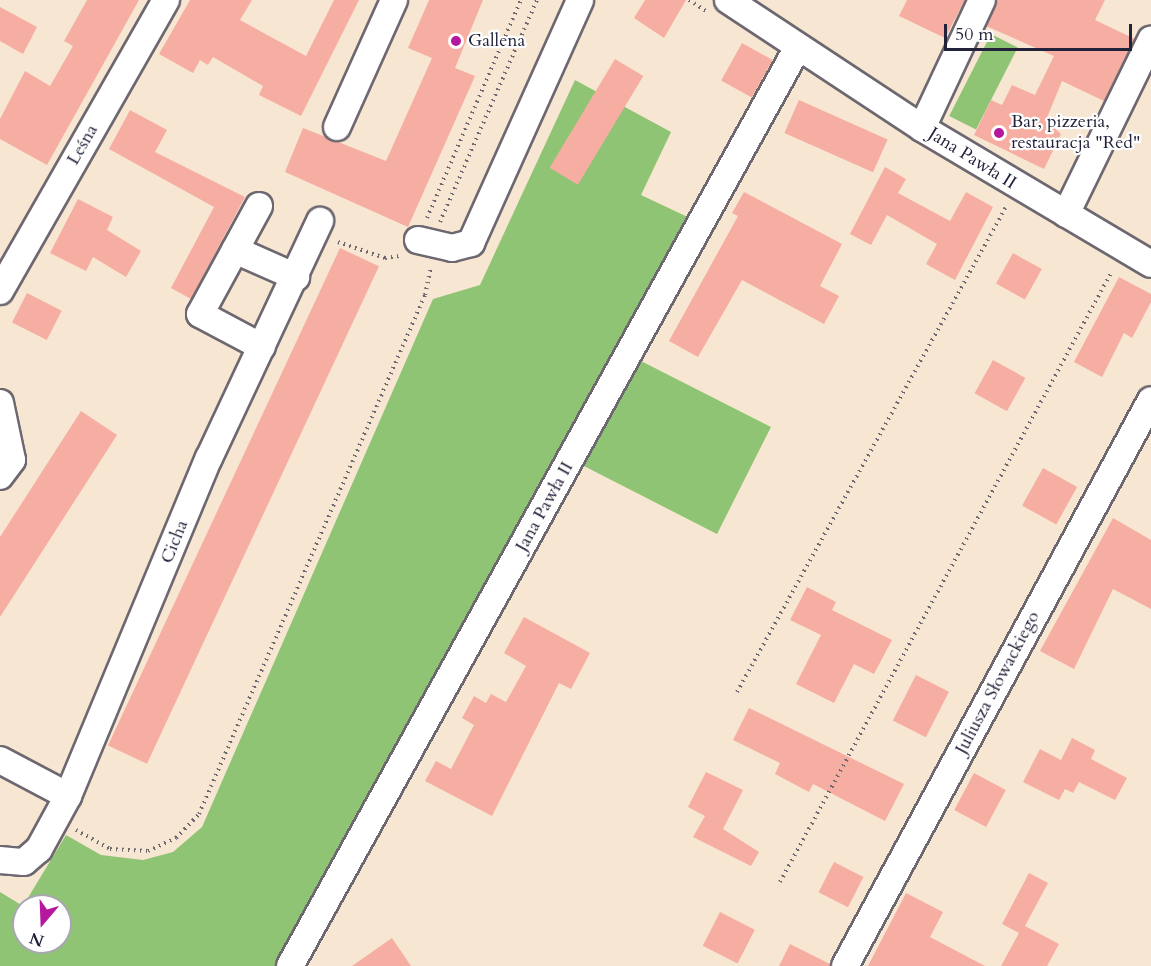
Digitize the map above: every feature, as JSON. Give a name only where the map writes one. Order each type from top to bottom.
[{"type":"street","name":"Leśna","points":[[0,291],[166,0]]},
{"type":"street","points":[[337,128],[394,0]]},
{"type":"street","points":[[425,242],[458,248],[471,243],[580,0]]},
{"type":"street","name":"Jana Pawła II","points":[[729,0],[922,128],[1017,187],[1151,264]]},
{"type":"street","points":[[922,128],[982,0]]},
{"type":"street","points":[[1066,214],[1151,40]]},
{"type":"street","name":"Jana Pawła II","points":[[290,966],[798,47]]},
{"type":"street","points":[[259,206],[200,314],[262,347]]},
{"type":"street","name":"Cicha","points":[[0,860],[24,862],[57,819],[209,458],[320,221]]},
{"type":"street","points":[[235,250],[299,268]]},
{"type":"street","name":"Juliusza Słowackiego","points":[[845,966],[1151,400]]},
{"type":"street","points":[[0,403],[12,460],[0,476]]},
{"type":"street","points":[[0,760],[68,796]]},
{"type":"path","points":[[57,819],[110,849],[132,852],[164,846],[199,814],[425,295],[425,242],[520,0]]},
{"type":"path","points":[[299,268],[341,241],[386,258],[405,255],[425,242],[537,0]]},
{"type":"path","points":[[737,692],[1017,187]]},
{"type":"path","points":[[780,882],[1124,249]]},
{"type":"green space","points":[[991,34],[1018,48],[976,130],[949,116]]},
{"type":"green space","points":[[575,80],[671,132],[641,195],[711,228],[639,360],[771,427],[717,534],[582,465],[300,966],[0,966],[0,892],[12,899],[12,954],[72,954],[72,894],[30,894],[66,835],[101,855],[143,860],[173,852],[202,827],[433,299],[480,285]]},
{"type":"building","points":[[87,0],[139,0],[47,165],[0,139],[0,119],[25,71],[50,86],[73,46],[64,41]]},
{"type":"building","points":[[190,0],[252,0],[240,20],[306,56],[334,0],[359,0],[301,116],[259,95],[263,86],[213,57],[208,65],[200,60],[193,73],[159,54]]},
{"type":"building","points":[[429,0],[483,0],[455,68],[475,76],[408,227],[285,172],[303,128],[386,161],[432,58],[408,48]]},
{"type":"building","points":[[645,0],[686,0],[664,38],[634,18]]},
{"type":"building","points":[[907,0],[965,0],[945,38],[899,16]]},
{"type":"building","points":[[997,0],[1105,0],[1095,20],[1135,39],[1104,101],[1062,81],[1046,120],[1061,134],[1044,169],[974,135],[991,100],[1002,105],[1012,85],[1035,95],[1054,56],[986,26]]},
{"type":"building","points":[[0,7],[37,27],[23,54],[0,41]]},
{"type":"building","points":[[742,43],[773,60],[752,98],[721,81]]},
{"type":"building","points":[[615,59],[643,76],[578,185],[550,168]]},
{"type":"building","points":[[799,100],[888,139],[873,172],[784,133]]},
{"type":"building","points":[[130,110],[167,130],[155,152],[245,197],[191,299],[171,288],[214,207],[109,149]]},
{"type":"building","points":[[885,167],[906,179],[898,193],[950,221],[966,192],[993,207],[955,280],[926,264],[937,244],[887,215],[871,245],[850,234]]},
{"type":"building","points":[[744,192],[842,244],[820,286],[839,296],[824,324],[742,280],[698,357],[669,341],[738,216],[732,213]]},
{"type":"building","points":[[78,199],[113,217],[107,230],[141,251],[126,277],[93,257],[86,271],[50,253]]},
{"type":"building","points":[[340,248],[379,266],[147,764],[108,746]]},
{"type":"building","points":[[1013,253],[1042,269],[1025,300],[996,284]]},
{"type":"building","points":[[1119,277],[1151,294],[1151,302],[1132,338],[1124,333],[1102,377],[1074,362]]},
{"type":"building","points":[[27,293],[62,311],[47,340],[12,322]]},
{"type":"building","points":[[993,360],[1025,378],[1007,411],[975,393]]},
{"type":"building","points":[[81,411],[117,435],[0,617],[0,537]]},
{"type":"building","points":[[1043,468],[1077,487],[1056,525],[1022,506]]},
{"type":"building","points":[[1113,518],[1151,540],[1151,609],[1113,589],[1074,669],[1040,651]]},
{"type":"building","points":[[807,587],[836,602],[832,610],[892,640],[874,674],[854,664],[834,703],[796,684],[821,635],[790,620]]},
{"type":"building","points":[[524,617],[590,653],[571,689],[559,683],[492,816],[425,781],[436,761],[451,769],[474,725],[462,718],[474,696],[486,703],[491,694],[506,702],[526,666],[504,653]]},
{"type":"building","points":[[916,675],[949,692],[926,737],[893,720]]},
{"type":"building","points":[[749,708],[904,784],[885,821],[813,784],[809,792],[775,774],[780,763],[733,740]]},
{"type":"building","points":[[1072,738],[1095,750],[1091,759],[1127,778],[1115,800],[1079,782],[1073,793],[1065,789],[1059,800],[1023,782],[1040,749],[1061,760]]},
{"type":"building","points":[[706,772],[743,790],[723,829],[759,852],[751,866],[693,837],[705,816],[688,807]]},
{"type":"building","points":[[974,773],[1006,790],[986,827],[954,810]]},
{"type":"building","points":[[834,862],[863,877],[848,907],[819,892]]},
{"type":"building","points":[[1029,873],[1048,883],[1025,926],[1059,944],[1047,966],[1001,966],[1019,933],[1002,924]]},
{"type":"building","points":[[906,893],[943,912],[930,937],[985,966],[868,966]]},
{"type":"building","points":[[720,912],[755,930],[737,964],[703,946]]},
{"type":"building","points":[[392,938],[411,966],[352,966]]},
{"type":"building","points":[[790,944],[830,964],[830,966],[779,966]]},
{"type":"place","name":"Gallena","points":[[456,41]]},
{"type":"place","name":"Bar, pizzeria, restauracja \"Red\"","points":[[999,133]]}]
